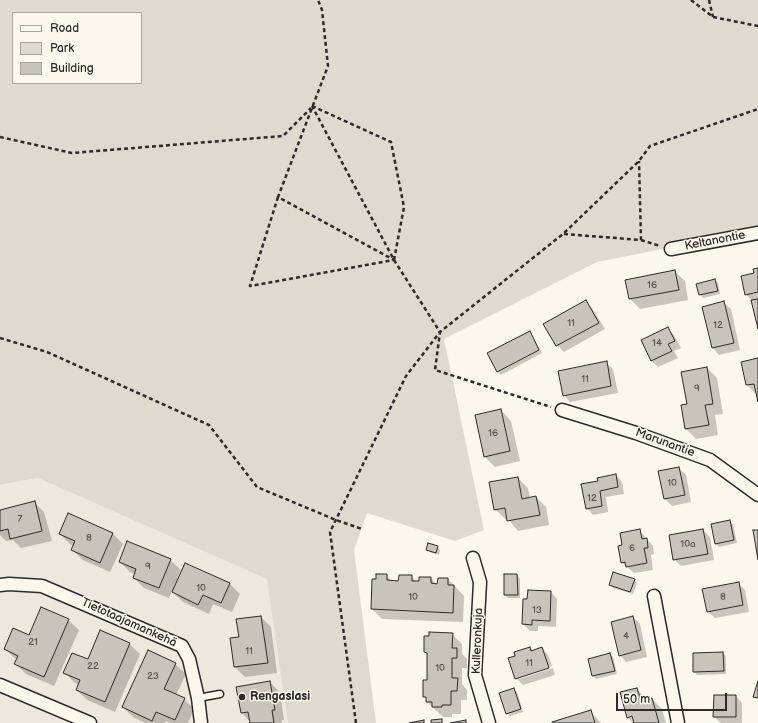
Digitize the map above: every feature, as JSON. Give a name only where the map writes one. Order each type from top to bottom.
[{"type":"street","name":"Keltanontie","points":[[671,249],[758,233]]},
{"type":"street","name":"Marunantie","points":[[562,410],[636,433],[710,460],[758,495]]},
{"type":"street","name":"Kulleronkuja","points":[[473,558],[480,582],[475,675],[490,723]]},
{"type":"street","name":"Tietotaajamankehä","points":[[0,585],[9,584],[42,586],[182,646],[189,659],[198,698],[201,723]]},
{"type":"street","points":[[654,596],[678,723]]},
{"type":"street","points":[[0,685],[90,723]]},
{"type":"lane","points":[[198,698],[220,694]]},
{"type":"path","points":[[318,0],[322,10],[328,66],[278,197],[250,286],[394,260]]},
{"type":"path","points":[[691,0],[713,17],[758,26]]},
{"type":"path","points":[[710,0],[713,17]]},
{"type":"path","points":[[0,137],[72,152],[283,136],[312,106]]},
{"type":"path","points":[[312,106],[394,260],[440,332],[435,370],[562,410]]},
{"type":"path","points":[[312,106],[391,142],[404,207],[394,260]]},
{"type":"path","points":[[356,723],[330,532],[406,376],[440,332],[563,234],[639,161],[650,146],[758,109]]},
{"type":"path","points":[[639,161],[641,240]]},
{"type":"path","points":[[278,197],[394,260]]},
{"type":"path","points":[[563,234],[641,240],[671,249]]},
{"type":"path","points":[[0,338],[47,352],[209,425],[257,487],[336,520],[362,528]]},
{"type":"shaded area","points":[[38,478],[268,579],[288,723],[0,723],[0,485]]},
{"type":"green space","points":[[0,0],[758,0],[758,230],[597,262],[444,339],[484,530],[455,541],[367,513],[354,550],[376,723],[288,723],[267,579],[38,478],[0,485]]},
{"type":"building","points":[[758,268],[758,292],[745,295],[741,276],[754,273],[753,269]]},
{"type":"building","points":[[675,270],[679,290],[629,299],[625,280]]},
{"type":"building","points":[[715,279],[718,291],[699,295],[696,284]]},
{"type":"building","points":[[758,299],[758,329],[751,300]]},
{"type":"building","points":[[586,300],[599,323],[556,346],[543,324]]},
{"type":"building","points":[[724,301],[734,343],[712,348],[702,307]]},
{"type":"building","points":[[668,327],[675,341],[668,344],[672,351],[651,361],[641,340]]},
{"type":"building","points":[[530,331],[539,350],[497,372],[487,353]]},
{"type":"building","points":[[758,358],[758,402],[754,384],[746,385],[741,362]]},
{"type":"building","points":[[607,361],[611,386],[563,396],[558,371]]},
{"type":"building","points":[[707,367],[713,404],[705,405],[709,425],[685,429],[681,405],[687,404],[681,372]]},
{"type":"building","points":[[501,409],[510,451],[484,457],[475,415]]},
{"type":"building","points":[[679,467],[685,495],[664,499],[658,471]]},
{"type":"building","points":[[616,474],[618,487],[600,491],[602,506],[586,509],[581,484],[598,481],[597,478]]},
{"type":"building","points":[[518,477],[522,499],[536,496],[540,515],[507,521],[505,508],[494,510],[489,482]]},
{"type":"building","points":[[35,501],[42,531],[10,539],[8,529],[0,531],[0,510]]},
{"type":"building","points":[[68,513],[113,533],[100,563],[71,550],[75,541],[59,534]]},
{"type":"building","points":[[730,520],[734,540],[715,544],[711,524]]},
{"type":"building","points":[[640,529],[642,539],[647,538],[648,548],[644,548],[647,563],[626,567],[625,562],[621,563],[618,546],[622,545],[620,533]]},
{"type":"building","points":[[703,529],[708,554],[673,560],[669,535]]},
{"type":"building","points":[[753,530],[758,530],[758,560]]},
{"type":"building","points":[[127,541],[171,559],[159,588],[133,578],[136,569],[119,562]]},
{"type":"building","points":[[428,543],[438,546],[436,553],[426,550]]},
{"type":"building","points":[[185,563],[230,583],[221,603],[203,595],[198,605],[172,592]]},
{"type":"building","points":[[613,572],[635,579],[630,592],[609,585]]},
{"type":"building","points":[[376,574],[387,574],[387,580],[398,581],[399,575],[412,575],[412,581],[419,581],[419,577],[431,577],[431,583],[437,584],[438,578],[448,578],[448,585],[454,585],[453,613],[371,609],[372,579],[376,579]]},
{"type":"building","points":[[504,574],[517,574],[518,595],[504,595]]},
{"type":"building","points":[[739,582],[743,605],[707,612],[702,589]]},
{"type":"building","points":[[528,590],[551,591],[550,621],[532,620],[532,625],[522,624],[523,599],[527,599]]},
{"type":"building","points":[[41,607],[69,619],[44,677],[14,664],[18,656],[4,649],[13,628],[29,635]]},
{"type":"building","points":[[261,616],[268,663],[234,667],[230,638],[239,637],[236,619]]},
{"type":"building","points":[[633,616],[641,650],[619,656],[611,622]]},
{"type":"building","points":[[100,630],[130,643],[105,702],[76,690],[80,680],[63,673],[72,653],[88,659]]},
{"type":"building","points":[[429,632],[453,633],[452,648],[457,648],[457,658],[452,658],[452,678],[458,678],[457,691],[451,691],[451,705],[432,707],[432,702],[426,702],[426,697],[423,697],[423,680],[427,680],[427,653],[424,652],[424,636],[429,636]]},
{"type":"building","points":[[530,647],[531,651],[542,647],[549,668],[515,679],[508,658],[515,656],[514,652]]},
{"type":"building","points":[[148,650],[176,663],[164,689],[185,698],[175,720],[156,712],[152,721],[122,707]]},
{"type":"building","points":[[723,652],[724,671],[693,672],[693,653]]},
{"type":"building","points":[[610,653],[615,671],[592,676],[588,659]]},
{"type":"building","points":[[270,681],[275,710],[272,710],[274,723],[250,723],[248,712],[241,713],[236,687]]},
{"type":"building","points":[[758,681],[758,698],[753,697]]},
{"type":"building","points":[[514,688],[521,709],[506,714],[499,693]]},
{"type":"building","points":[[637,688],[641,701],[652,698],[659,723],[634,723],[632,716],[627,718],[620,692]]},
{"type":"building","points":[[714,695],[736,695],[736,717],[713,717]]},
{"type":"building","points":[[591,710],[595,723],[552,723],[552,722]]},
{"type":"building","points":[[442,719],[442,723],[431,723],[431,720]]},
{"type":"building","points":[[424,720],[424,723],[409,723]]},
{"type":"building","points":[[466,720],[466,723],[450,723]]},
{"type":"place","name":"Rengaslasi","points":[[242,697]]}]
